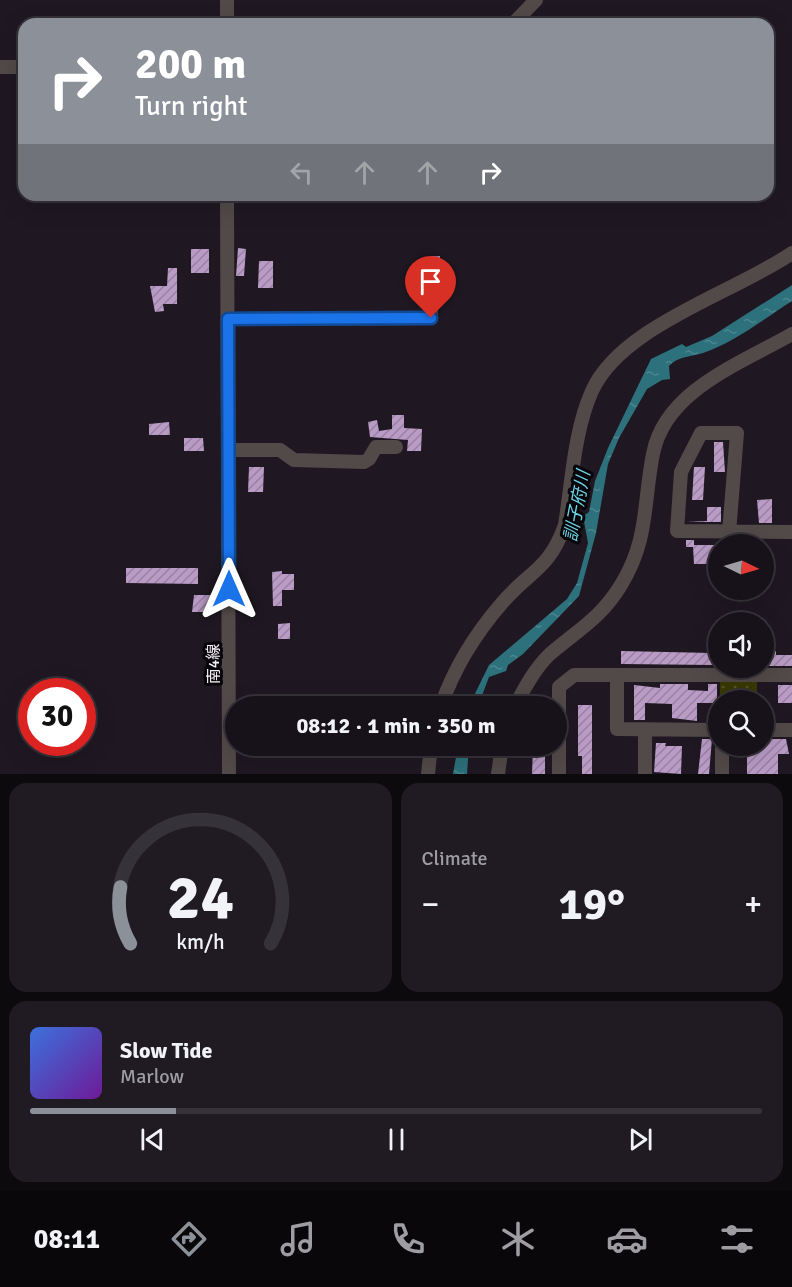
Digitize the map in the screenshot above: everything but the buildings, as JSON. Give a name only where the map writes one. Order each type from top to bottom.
[{"type":"street","points":[[226,0],[227,18]]},
{"type":"street","points":[[519,18],[536,0]]},
{"type":"street","points":[[0,67],[18,67]]},
{"type":"street","name":"南4線","points":[[228,201],[229,774]]},
{"type":"street","points":[[446,696],[466,651],[503,601],[549,559],[559,542],[565,525],[584,415],[601,373],[614,358],[653,330],[792,253]]},
{"type":"street","points":[[228,319],[431,318],[430,284]]},
{"type":"street","points":[[520,696],[549,655],[605,609],[635,559],[645,526],[653,452],[662,428],[674,409],[698,388],[792,334]]},
{"type":"street","points":[[729,533],[736,433],[701,433],[681,472],[677,531],[729,533],[792,532]]},
{"type":"street","points":[[229,450],[280,450],[294,460],[364,462],[369,459],[376,447],[396,447]]},
{"type":"street","points":[[559,774],[559,687],[574,675],[792,675]]},
{"type":"street","points":[[617,675],[617,729],[708,730]]},
{"type":"street","points":[[645,730],[645,774]]},
{"type":"street","points":[[774,730],[792,730]]},
{"type":"street","points":[[428,774],[430,756]]},
{"type":"street","points":[[498,774],[501,756]]},
{"type":"street","points":[[722,756],[722,774]]},
{"type":"shaded area","points":[[720,680],[757,680],[757,690],[720,690]]},
{"type":"water","name":"訓子府川","points":[[792,285],[792,301],[726,343],[703,353],[676,360],[669,366],[670,379],[662,380],[647,389],[619,438],[608,464],[596,533],[579,596],[523,654],[508,665],[506,671],[489,677],[482,696],[474,696],[489,665],[567,599],[577,583],[588,543],[583,516],[589,512],[595,481],[608,448],[651,359],[682,344],[686,347],[712,336]]},
{"type":"water","points":[[456,756],[468,756],[467,774],[453,774]]},
{"type":"route","points":[[229,589],[228,319],[431,318]]}]
